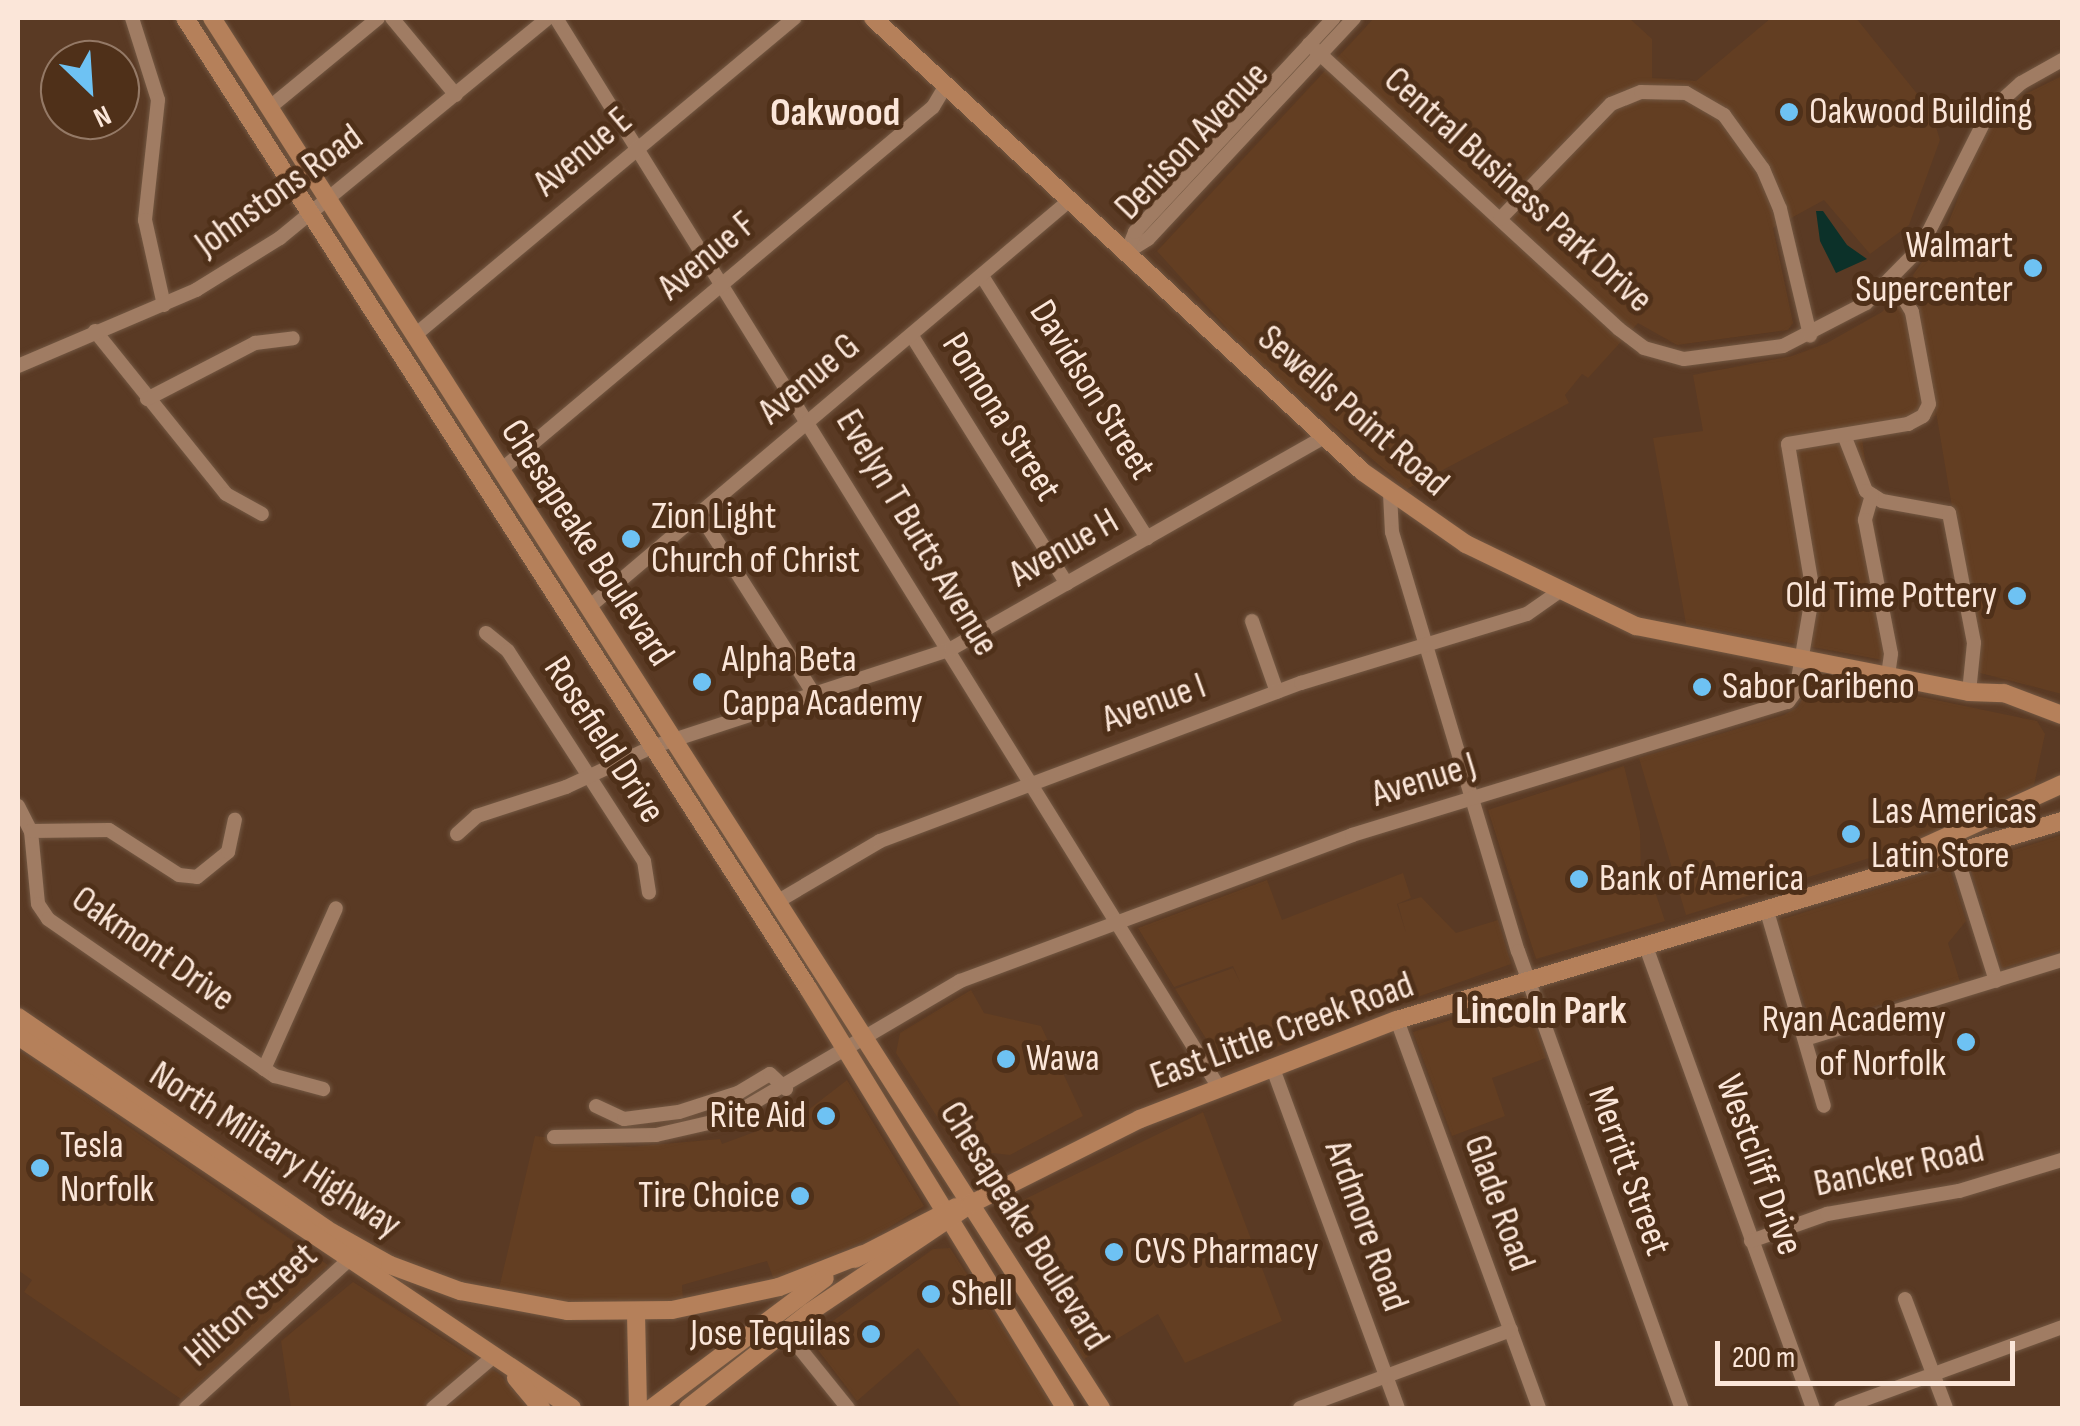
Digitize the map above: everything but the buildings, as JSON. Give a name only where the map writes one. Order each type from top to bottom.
[{"type":"main road","name":"Chesapeake Boulevard","points":[[185,18],[309,217],[848,1052],[1065,1408]]},
{"type":"main road","name":"Chesapeake Boulevard","points":[[212,18],[780,900],[1101,1408]]},
{"type":"main road","name":"Sewells Point Road","points":[[873,18],[1390,494],[1559,592],[1636,626],[1969,692],[1994,696],[2004,692],[2056,710]]},
{"type":"main road","points":[[1994,696],[2062,728]]},
{"type":"main road","name":"East Little Creek Road","points":[[1915,862],[1924,848],[2062,784]]},
{"type":"main road","name":"East Little Creek Road","points":[[652,1408],[757,1324],[863,1254],[1218,1086],[1397,1020],[2062,821]]},
{"type":"main road","name":"North Military Highway","points":[[18,1017],[572,1408]]},
{"type":"main road","name":"North Military Highway","points":[[18,1036],[353,1256],[460,1291],[580,1312],[636,1313],[745,1296],[863,1254]]},
{"type":"main road","name":"East Little Creek Road","points":[[688,1408],[785,1330],[949,1215]]},
{"type":"main road","points":[[580,1312],[618,1325],[637,1354]]},
{"type":"main road","points":[[636,1313],[638,1408]]},
{"type":"main road","points":[[494,1356],[541,1408]]},
{"type":"street","points":[[132,18],[158,100],[145,220],[164,305]]},
{"type":"street","points":[[269,108],[378,18]]},
{"type":"street","points":[[392,18],[456,95]]},
{"type":"street","name":"Johnstons Road","points":[[18,366],[214,280],[309,217],[548,18]]},
{"type":"street","name":"Evelyn T Butts Avenue","points":[[556,18],[810,420],[1218,1086]]},
{"type":"street","name":"Avenue E","points":[[414,336],[794,18]]},
{"type":"street","name":"Denison Avenue","points":[[1315,49],[1334,18]]},
{"type":"street","name":"Denison Avenue","points":[[1127,252],[1135,232],[1315,49],[1354,18]]},
{"type":"street","name":"Central Business Park Drive","points":[[1315,49],[1619,329],[1658,354],[1730,356],[1810,336],[1893,280],[1933,229],[1976,129],[2003,97],[2041,71],[2062,64]]},
{"type":"street","name":"Avenue F","points":[[501,470],[933,108],[946,85]]},
{"type":"street","points":[[1500,220],[1611,104],[1656,90],[1700,98],[1736,127],[1772,188],[1810,336]]},
{"type":"street","name":"Avenue G","points":[[589,606],[1070,200]]},
{"type":"street","name":"Davidson Street","points":[[982,276],[1147,538]]},
{"type":"street","points":[[1888,676],[1890,654],[1865,520],[1872,495],[1844,435],[1908,424],[1927,412],[1912,312],[1893,280]]},
{"type":"street","points":[[95,331],[226,494],[262,514]]},
{"type":"street","name":"Pomona Street","points":[[912,336],[1068,584]]},
{"type":"street","points":[[147,399],[255,343],[294,338]]},
{"type":"street","name":"Avenue J","points":[[554,1137],[681,1132],[786,1089],[960,982],[1352,835],[1781,706],[1796,691],[1812,582],[1788,444],[1844,435]]},
{"type":"street","name":"Avenue H","points":[[458,834],[477,816],[590,778],[652,747],[951,649],[1326,436]]},
{"type":"street","name":"Merritt Street","points":[[1390,494],[1392,532],[1527,980],[1682,1408]]},
{"type":"street","points":[[1872,495],[1949,513],[1974,642],[1969,692]]},
{"type":"street","points":[[700,514],[815,696]]},
{"type":"street","name":"Avenue I","points":[[780,900],[880,840],[1277,692],[1527,614],[1559,592]]},
{"type":"street","points":[[1252,620],[1277,692]]},
{"type":"street","name":"Rosefield Drive","points":[[486,633],[508,651],[644,860],[649,893]]},
{"type":"street","name":"Oakmont Drive","points":[[18,806],[31,831],[38,904],[48,919],[264,1069],[288,1083],[323,1089]]},
{"type":"street","points":[[31,831],[108,830],[179,875],[197,878],[228,852],[235,820]]},
{"type":"street","points":[[1956,854],[1996,981]]},
{"type":"street","points":[[264,1069],[336,908]]},
{"type":"street","points":[[1766,908],[1824,1106]]},
{"type":"street","name":"Westcliff Drive","points":[[1645,944],[1813,1408]]},
{"type":"street","points":[[1805,1039],[2062,960]]},
{"type":"street","name":"Glade Road","points":[[1397,1020],[1539,1408]]},
{"type":"street","name":"Ardmore Road","points":[[1272,1066],[1398,1408]]},
{"type":"street","points":[[596,1106],[624,1120],[664,1115],[738,1093],[770,1074],[786,1089]]},
{"type":"street","name":"Bancker Road","points":[[1751,1240],[1827,1214],[1958,1191],[2062,1160]]},
{"type":"street","name":"Hilton Street","points":[[186,1408],[353,1256]]},
{"type":"street","points":[[1905,1299],[1946,1408]]},
{"type":"street","points":[[1841,1408],[2062,1327]]},
{"type":"street","points":[[785,1330],[848,1408]]},
{"type":"street","points":[[1300,1408],[1512,1330]]},
{"type":"street","points":[[434,1408],[494,1356]]},
{"type":"shaded area","points":[[1374,18],[1629,18],[1652,39],[1652,78],[1696,81],[1771,18],[1856,18],[1931,111],[1940,140],[1909,225],[1870,254],[1824,200],[1773,228],[1793,323],[1788,330],[1677,345],[1638,323],[1588,378],[1582,374],[1565,395],[1569,403],[1407,489],[1249,353],[1157,251]]},
{"type":"shaded area","points":[[2062,76],[2062,694],[1980,673],[1913,275],[1948,224],[1982,135],[2021,96]]},
{"type":"shaded area","points":[[1911,281],[1936,415],[1916,428],[1862,439],[1894,662],[1686,624],[1653,438],[1703,431],[1693,375],[1792,356],[1827,343],[1882,312]]},
{"type":"shaded area","points":[[1816,675],[2037,721],[2045,734],[2034,785],[1905,847],[1686,915],[1639,758],[1784,715],[1798,707]]},
{"type":"shaded area","points":[[1624,766],[1640,831],[1641,875],[1651,880],[1665,921],[1536,959],[1488,810]]},
{"type":"shaded area","points":[[2062,835],[2062,950],[2002,968],[1969,864]]},
{"type":"shaded area","points":[[1949,867],[1966,921],[1948,943],[1960,982],[1812,1024],[1776,921]]},
{"type":"shaded area","points":[[1403,873],[1411,898],[1397,904],[1406,933],[1398,904],[1421,897],[1456,933],[1498,920],[1511,964],[1223,1066],[1175,989],[1233,968],[1240,982],[1233,966],[1174,987],[1138,928],[1267,880],[1282,920]]},
{"type":"shaded area","points":[[971,990],[984,1013],[1041,1026],[1083,1116],[1010,1155],[958,1149],[896,1053],[900,1033]]},
{"type":"shaded area","points":[[1526,996],[1546,1058],[1492,1078],[1505,1116],[1452,1136],[1413,1032]]},
{"type":"shaded area","points":[[18,1050],[328,1265],[181,1399],[24,1292],[32,1280],[18,1270]]},
{"type":"shaded area","points":[[847,1080],[924,1206],[875,1236],[774,1280],[767,1261],[682,1285],[683,1302],[590,1306],[497,1297],[535,1136],[629,1147],[720,1139],[722,1144],[803,1114]]},
{"type":"shaded area","points":[[1203,1112],[1282,1321],[1185,1363],[1158,1314],[1084,1359],[1066,1330],[1073,1324],[1007,1208]]},
{"type":"shaded area","points":[[950,1248],[1055,1408],[962,1408],[918,1348],[857,1401],[809,1338],[933,1249]]},
{"type":"shaded area","points":[[353,1282],[499,1374],[529,1408],[291,1408],[281,1341]]},
{"type":"water","points":[[1816,211],[1823,211],[1847,245],[1867,259],[1836,273],[1820,241]]},
{"type":"place","name":"Oakwood Building","points":[[1789,112]]},
{"type":"place","name":"Walmart Supercenter","points":[[2033,268]]},
{"type":"place","name":"Zion Light Church of Christ","points":[[631,539]]},
{"type":"place","name":"Old Time Pottery","points":[[2017,596]]},
{"type":"place","name":"Alpha Beta Cappa Academy","points":[[702,682]]},
{"type":"place","name":"Sabor Caribeno","points":[[1702,687]]},
{"type":"place","name":"Las Americas Latin Store","points":[[1851,834]]},
{"type":"place","name":"Bank of America","points":[[1579,879]]},
{"type":"place","name":"Ryan Academy of Norfolk","points":[[1966,1042]]},
{"type":"place","name":"Wawa","points":[[1006,1059]]},
{"type":"place","name":"Rite Aid","points":[[826,1116]]},
{"type":"place","name":"Tesla Norfolk","points":[[40,1168]]},
{"type":"place","name":"Tire Choice","points":[[800,1196]]},
{"type":"place","name":"CVS Pharmacy","points":[[1114,1252]]},
{"type":"place","name":"Shell","points":[[931,1294]]},
{"type":"place","name":"Jose Tequilas","points":[[871,1334]]},
{"type":"district","name":"Oakwood","points":[[835,113]]},
{"type":"district","name":"Lincoln Park","points":[[1541,1011]]}]
